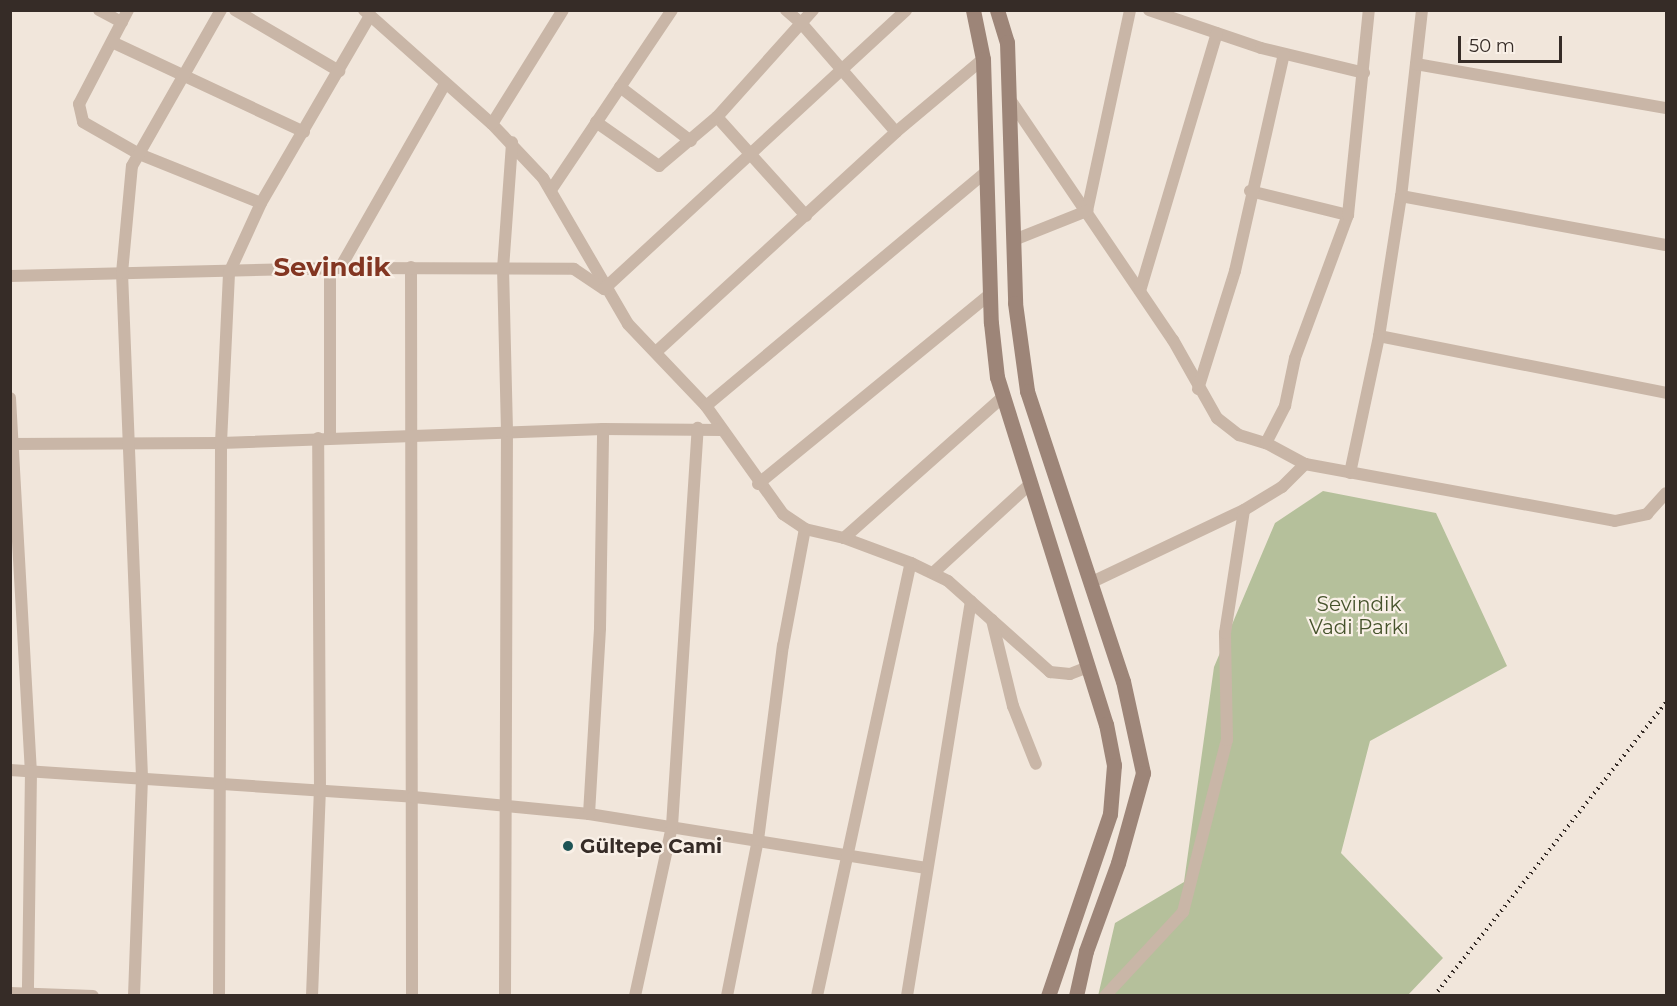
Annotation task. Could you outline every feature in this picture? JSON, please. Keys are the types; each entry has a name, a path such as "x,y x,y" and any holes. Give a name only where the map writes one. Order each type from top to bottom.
{"main road":[{"path":"973,10 983,59 991,293 997,377 1088,666 1114,765 1110,814 1048,996"},
{"path":"997,10 1007,42 1011,101 1015,303 1027,391 1123,681 1143,773 1118,863 1086,951 1076,996"}],"street":[{"path":"99,10 125,16 79,104 79,115 83,122 139,154 261,203"},
{"path":"134,996 142,777 131,445 122,273 132,166 221,10"},
{"path":"235,10 339,71"},
{"path":"492,124 563,10"},
{"path":"550,190 672,10"},
{"path":"786,10 802,24 896,132"},
{"path":"596,123 659,166 717,117 813,10"},
{"path":"604,289 750,151 906,10"},
{"path":"1087,211 1130,10"},
{"path":"1149,10 1284,54 1364,73"},
{"path":"1266,443 1285,406 1295,358 1348,215 1369,10"},
{"path":"1350,473 1379,336 1401,196 1422,10"},
{"path":"219,996 221,444 229,273 261,203 339,71 367,13 512,142 550,190 604,289 628,324 706,406 758,484 783,514 805,529 844,538 933,573 972,601 1050,672 1070,674 1088,666"},
{"path":"1140,291 1217,33"},
{"path":"111,42 304,132"},
{"path":"1198,389 1235,271 1251,190 1284,54"},
{"path":"656,352 896,132 983,59"},
{"path":"1416,64 1666,108"},
{"path":"312,996 320,791 324,438 335,268 445,84"},
{"path":"620,87 691,141"},
{"path":"1011,101 1173,340 1198,389 1217,418 1239,435 1266,443 1305,464 1615,521 1647,514 1666,494"},
{"path":"717,117 750,151 806,216"},
{"path":"505,996 507,431 502,270 512,142"},
{"path":"706,406 987,171"},
{"path":"1251,190 1348,215"},
{"path":"1401,196 1666,245"},
{"path":"1014,240 1087,211"},
{"path":"10,276 229,273 411,267 502,270 574,269 604,289"},
{"path":"411,267 412,996"},
{"path":"758,484 991,293"},
{"path":"1379,336 1666,393"},
{"path":"844,538 1003,397"},
{"path":"10,398 15,554 31,771 28,995"},
{"path":"12,444 221,444 507,431 698,428 722,430"},
{"path":"635,996 672,826 698,428"},
{"path":"589,814 600,628 603,429"},
{"path":"1090,583 1244,510 1282,487 1305,464"},
{"path":"933,573 1030,484"},
{"path":"1105,996 1183,912 1227,740 1225,633 1244,510"},
{"path":"727,996 758,840 783,646 805,529"},
{"path":"817,996 911,563"},
{"path":"907,996 925,868 972,601"},
{"path":"993,620 1013,706 1036,764"},
{"path":"10,770 142,777 220,785 413,797 589,814 925,868"},
{"path":"10,993 93,996"}],"green space":[{"name":"Sevindik Vadi Parkı","path":"1323,491 1436,513 1507,666 1370,741 1341,853 1443,958 1408,995 1098,996 1115,923 1184,882 1214,667 1275,523"}],"railway":[{"path":"1434,996 1666,702"}],"place":[{"name":"Gültepe Cami","path":"568,846"}],"district":[{"name":"Sevindik","path":"332,268"}]}
